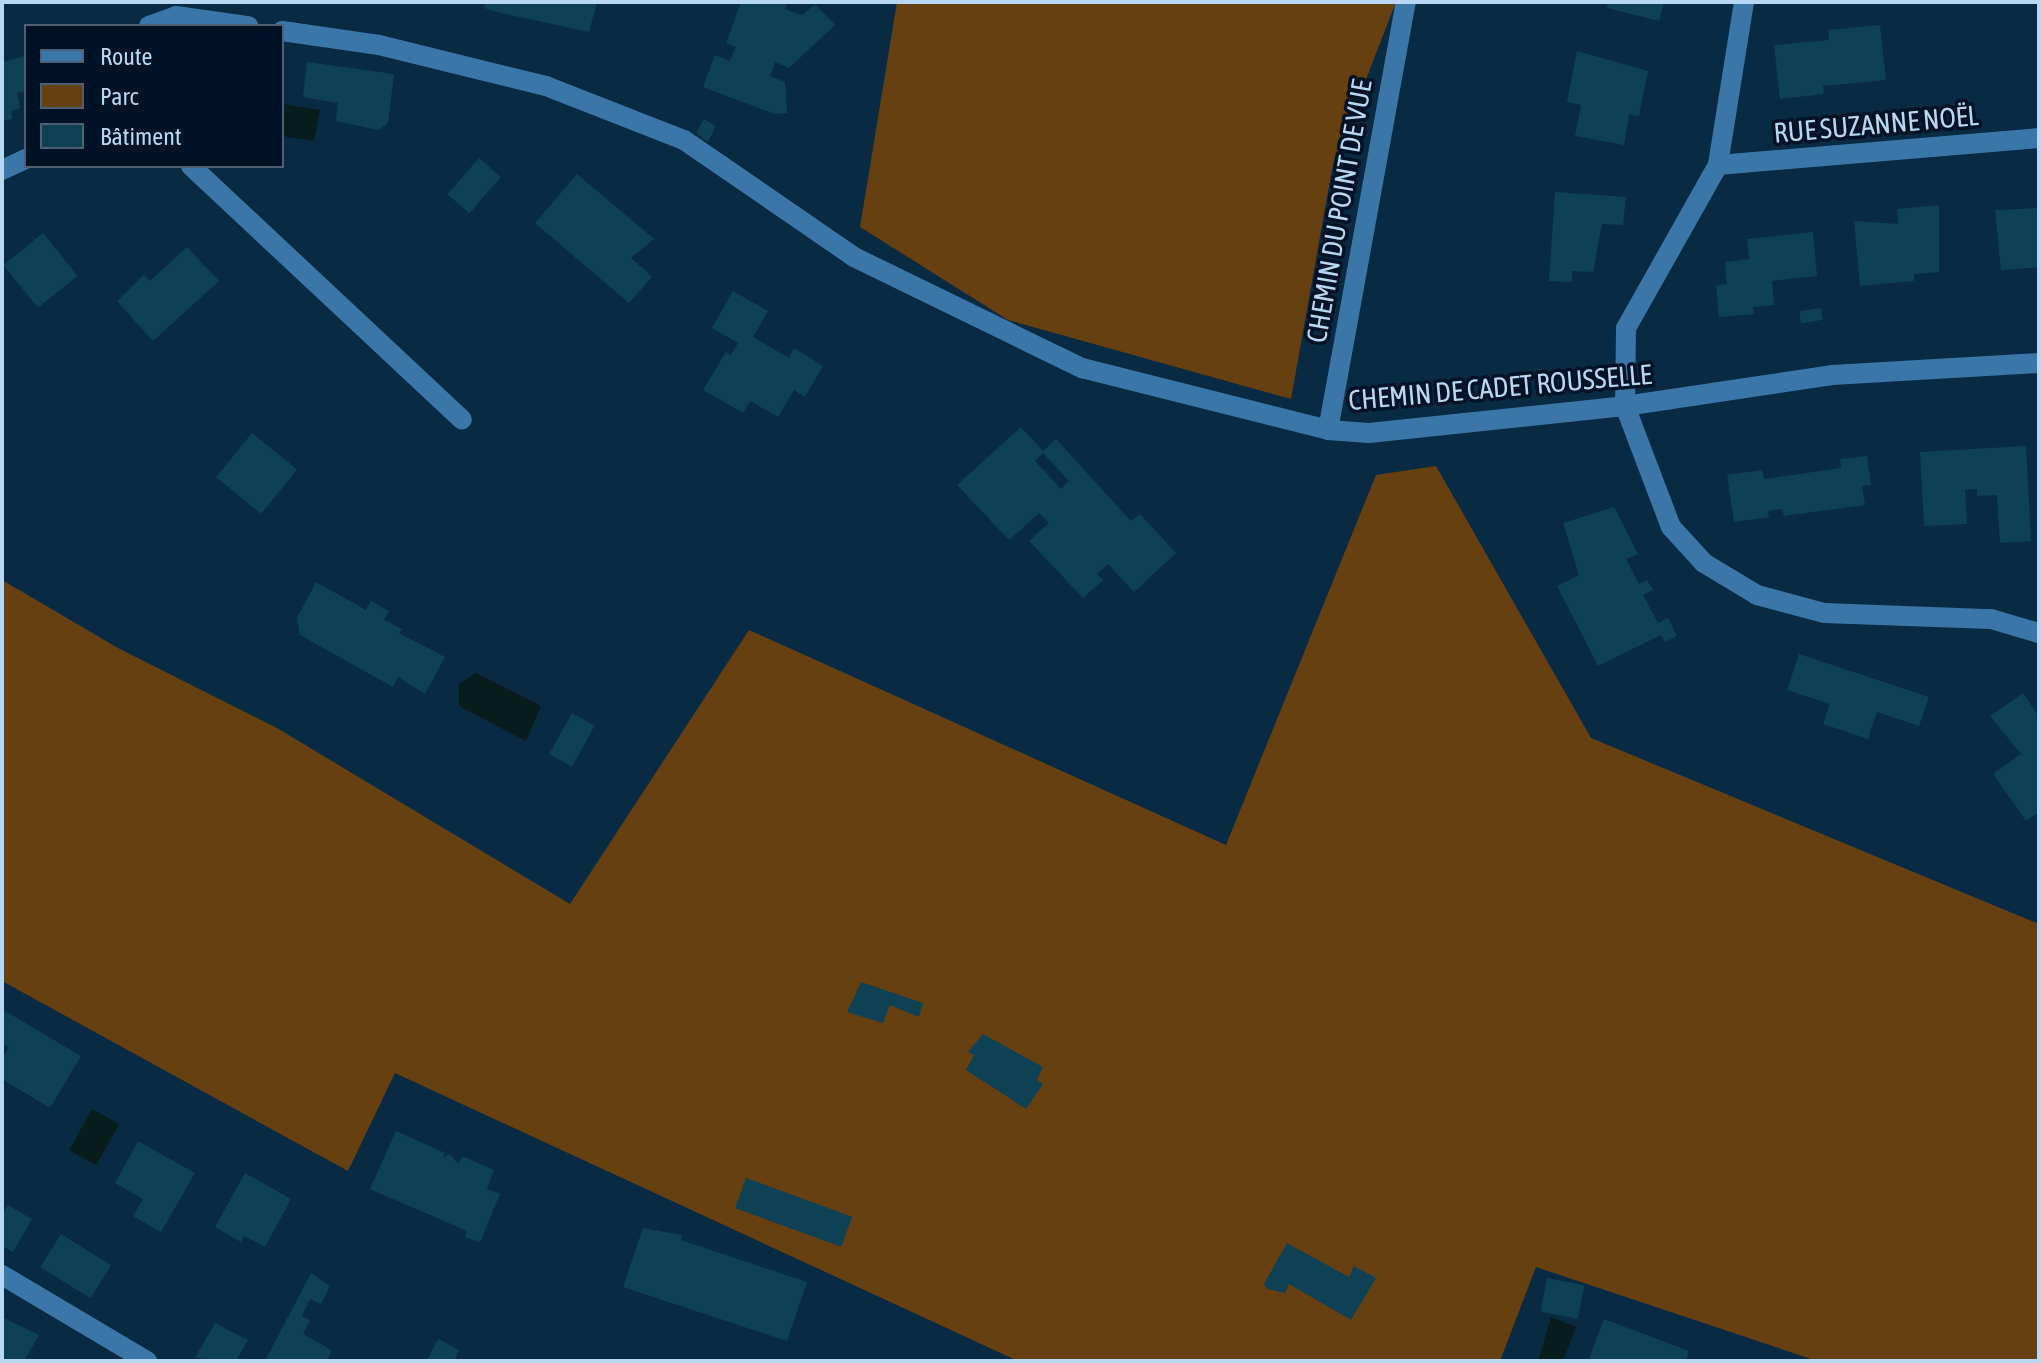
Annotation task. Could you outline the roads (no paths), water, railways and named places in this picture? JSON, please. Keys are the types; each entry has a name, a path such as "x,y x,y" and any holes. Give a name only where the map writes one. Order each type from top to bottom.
{"street":[{"name":"CHEMIN DU POINT DE VUE","path":"1328,430 1406,2"},
{"path":"1744,2 1718,165 1626,328 1625,406 1671,527 1704,563 1757,595 1824,613 1991,619 2039,633"},
{"path":"154,24 176,16 234,24"},
{"name":"CHEMIN DE CADET ROUSSELLE","path":"284,31 379,45 546,86 684,140 854,257 1082,368 1328,430 1369,433 1625,406 1832,375 2039,363"},
{"name":"RUE SUZANNE NOËL","path":"1718,165 2039,138"},
{"path":"2,170 24,160"},
{"path":"193,168 462,420"},
{"path":"2,1275 147,1361"}]}
